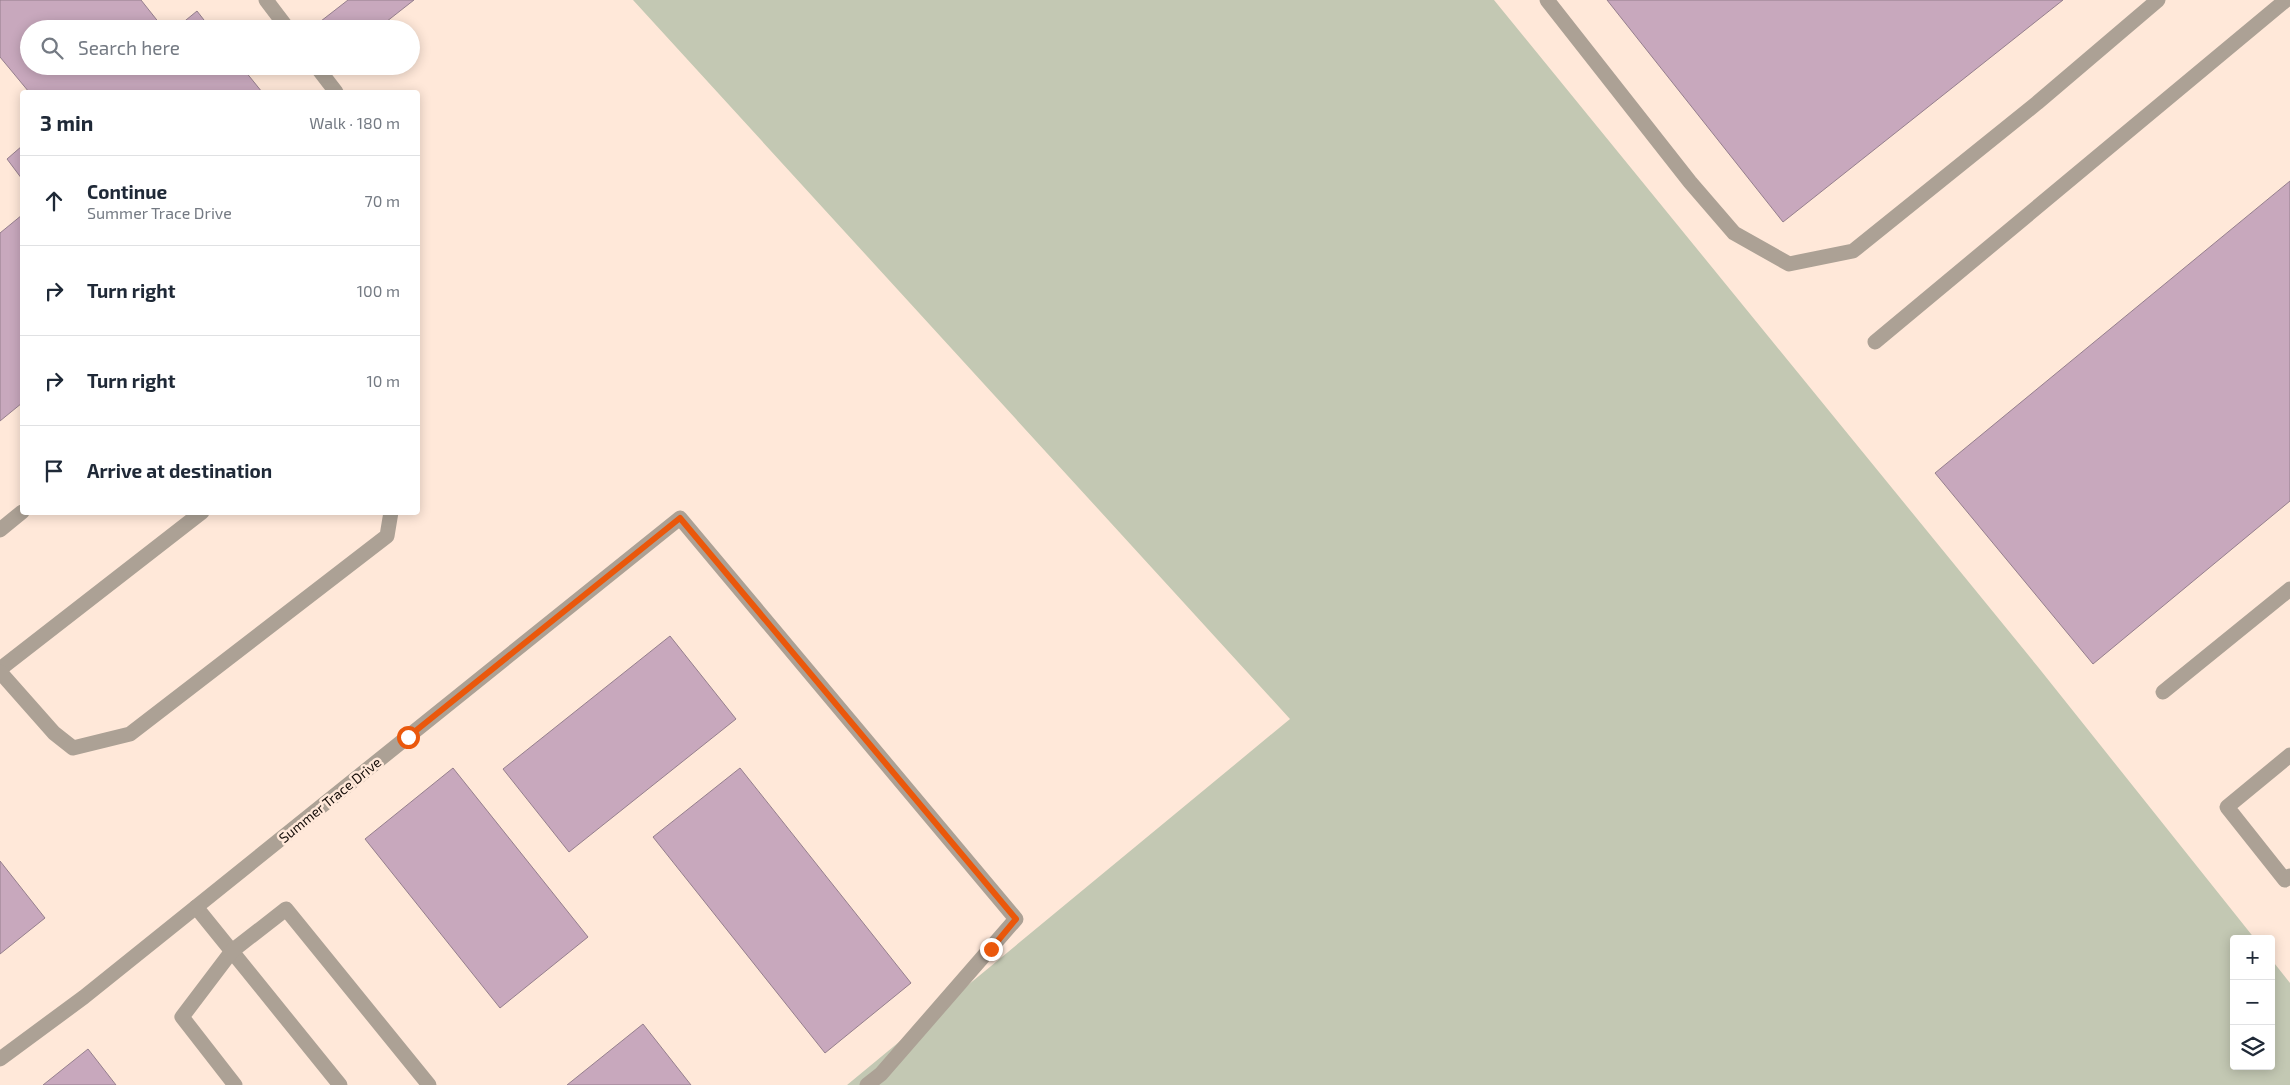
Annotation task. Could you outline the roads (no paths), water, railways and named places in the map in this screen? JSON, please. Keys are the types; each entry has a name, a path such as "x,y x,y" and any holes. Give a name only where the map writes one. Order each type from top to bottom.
{"street":[{"path":"266,0 281,20"},
{"path":"1547,0 1678,167 1734,233 1789,264 1853,251 2037,103 2158,0"},
{"path":"1876,342 2286,0"},
{"path":"323,75 334,90"},
{"path":"0,530 20,514"},
{"path":"198,515 0,671 54,733 73,748 130,734 387,536 391,515"},
{"name":"Summer Trace Drive","path":"0,1059 84,998 680,518 1016,919 888,1067 867,1085"},
{"path":"2163,692 2290,589"},
{"path":"2287,878 2227,807 2290,755"},
{"path":"196,907 340,1085"},
{"path":"235,1085 182,1017 232,951 286,909 429,1085"}]}
